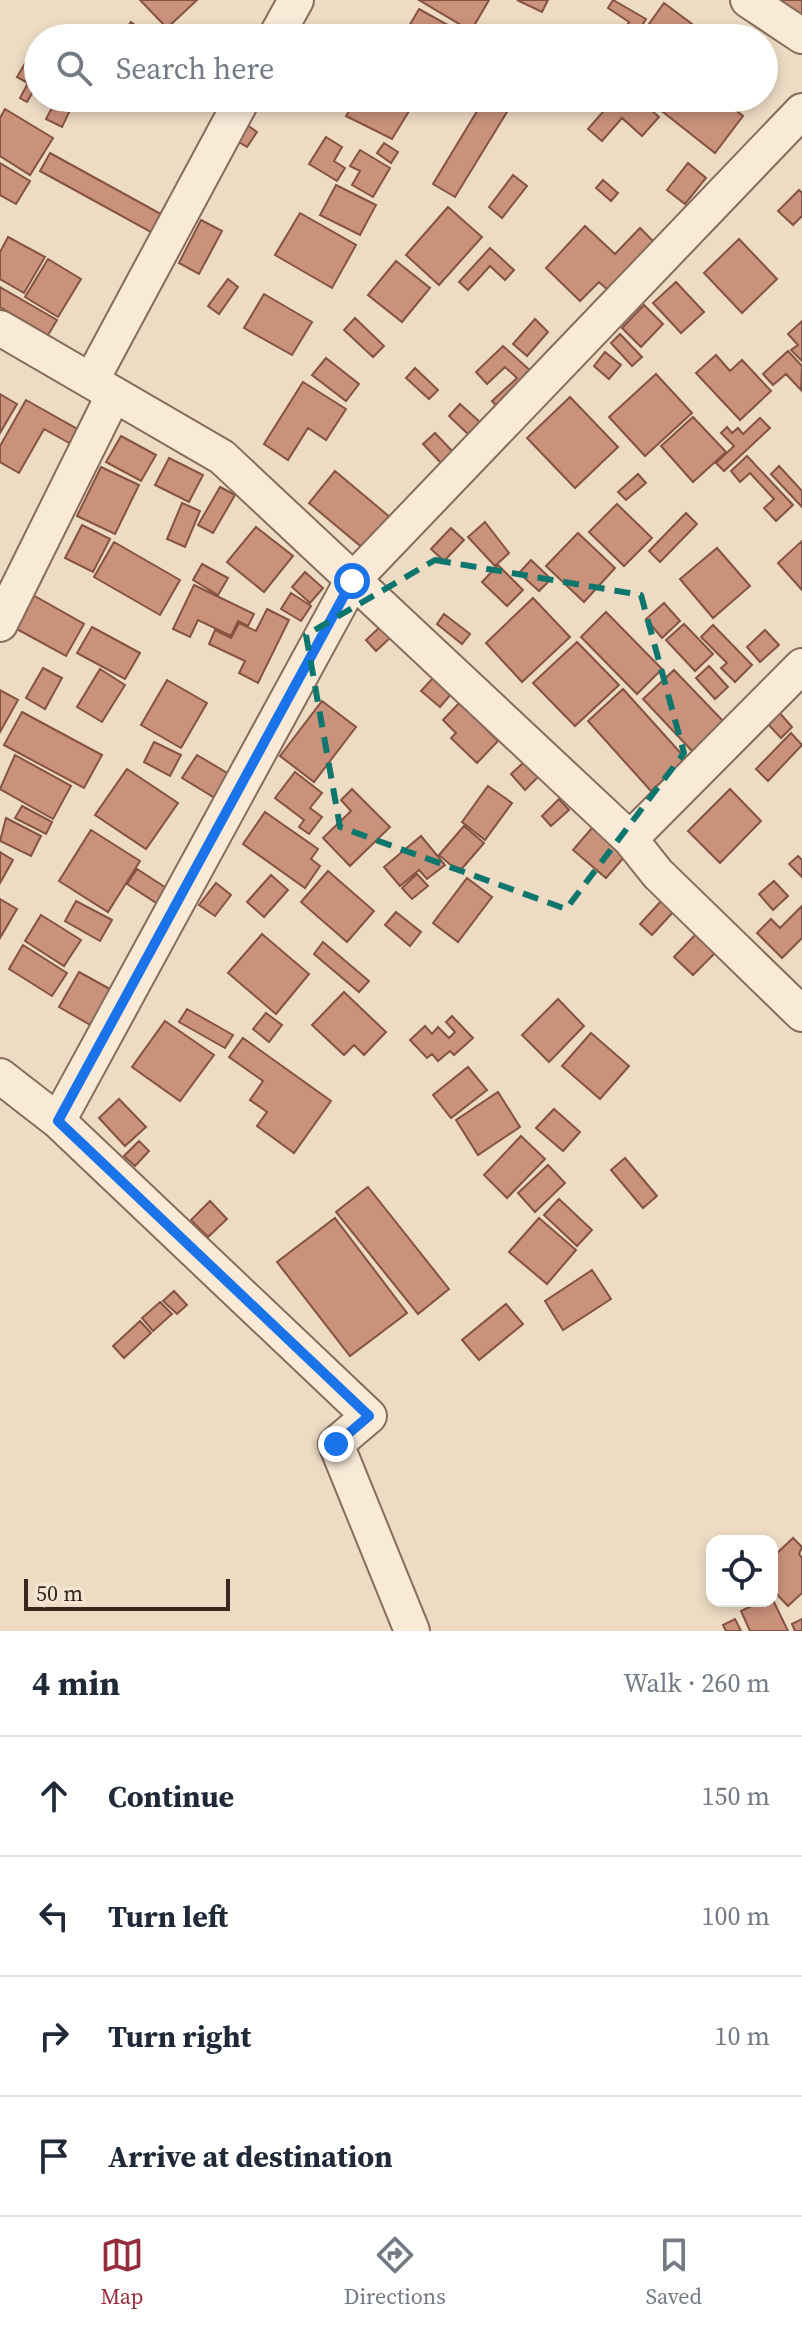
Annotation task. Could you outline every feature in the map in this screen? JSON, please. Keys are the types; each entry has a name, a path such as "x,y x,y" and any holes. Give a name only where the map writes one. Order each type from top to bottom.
{"street":[{"path":"283,24 296,0"},
{"path":"748,0 802,36"},
{"path":"58,1121 352,581 802,111"},
{"path":"0,624 103,388 236,112"},
{"path":"0,328 222,457 630,839 658,874 802,1014"},
{"path":"630,839 802,666"},
{"path":"0,1076 58,1121 369,1416 336,1444 412,1631"}],"highlighted area":[{"path":"435,560 641,595 684,753 566,909 340,827 306,635"}],"building":[{"path":"140,0 197,0 171,24 163,24"},
{"path":"419,0 489,0 475,24 459,24"},
{"path":"517,0 548,0 542,12"},
{"path":"613,0 646,19 643,24 628,24 608,8"},
{"path":"769,0 802,0 802,27"},
{"path":"664,3 692,24 649,24"},
{"path":"419,9 446,24 410,24"},
{"path":"24,65 24,81 17,77"},
{"path":"5,109 53,138 30,175 0,156 0,118"},
{"path":"50,112 69,112 62,127 46,119"},
{"path":"348,112 408,112 392,139 346,116"},
{"path":"477,112 507,112 455,197 433,184"},
{"path":"603,112 653,112 659,117 642,136 622,118 602,141 588,129"},
{"path":"663,112 738,112 743,116 715,153"},
{"path":"247,125 257,132 247,147 237,141"},
{"path":"326,137 342,147 334,161 345,168 337,181 309,164"},
{"path":"384,143 398,152 391,163 377,153"},
{"path":"360,150 390,168 373,197 352,185 360,171 350,166"},
{"path":"50,153 168,218 158,236 40,171"},
{"path":"0,163 30,181 16,204 0,195"},
{"path":"688,163 706,178 685,204 667,190"},
{"path":"513,175 527,186 502,218 489,207"},
{"path":"603,180 618,193 611,201 596,188"},
{"path":"336,185 376,205 360,235 320,215"},
{"path":"799,190 802,193 802,216 793,225 778,211"},
{"path":"448,207 482,237 439,285 406,255"},
{"path":"300,213 356,245 332,288 275,255"},
{"path":"201,220 222,231 199,274 179,263"},
{"path":"585,226 615,254 640,228 654,242 608,290 599,282 580,301 546,268"},
{"path":"8,237 45,257 24,293 0,279 0,252"},
{"path":"739,239 777,279 742,313 704,273"},
{"path":"490,248 514,270 505,280 490,266 468,290 459,282"},
{"path":"48,259 81,279 58,317 25,297"},
{"path":"396,261 430,288 402,322 368,295"},
{"path":"228,279 238,287 219,314 208,306"},
{"path":"676,282 704,312 681,333 653,303"},
{"path":"0,287 57,320 48,335 0,307"},
{"path":"264,294 312,322 292,355 244,328"},
{"path":"644,305 663,324 641,347 622,328"},
{"path":"355,318 384,346 373,357 344,330"},
{"path":"535,319 548,332 527,356 513,344"},
{"path":"802,321 802,361 791,350 798,345 788,334"},
{"path":"620,334 642,357 632,366 611,343"},
{"path":"503,346 534,374 498,408 492,401 517,378 505,367 487,384 476,372"},
{"path":"788,351 802,366 801,390 786,374 773,385 763,374"},
{"path":"605,352 621,365 609,379 594,366"},
{"path":"716,355 730,371 742,360 771,391 740,420 696,373"},
{"path":"326,358 359,384 346,401 312,375"},
{"path":"415,368 438,390 429,399 406,378"},
{"path":"656,374 692,413 645,456 609,417"},
{"path":"303,382 346,409 326,440 308,428 288,460 264,444"},
{"path":"0,394 17,404 0,433"},
{"path":"570,397 618,447 575,488 527,438"},
{"path":"26,400 79,430 71,444 44,429 19,473 0,462 0,446"},
{"path":"460,404 480,422 469,435 449,416"},
{"path":"693,417 726,452 693,482 661,446"},
{"path":"760,418 770,428 724,471 716,463 734,446 721,433 727,427 732,433 738,428 743,434"},
{"path":"435,433 454,453 442,464 423,444"},
{"path":"121,436 156,455 141,481 106,462"},
{"path":"747,456 793,505 776,521 764,508 774,499 750,473 740,482 731,471"},
{"path":"169,458 203,475 189,502 155,485"},
{"path":"779,466 802,491 802,507 771,474"},
{"path":"101,467 139,485 115,534 77,516"},
{"path":"335,471 391,518 364,549 309,503"},
{"path":"638,474 646,483 626,500 618,492"},
{"path":"220,487 235,495 213,533 198,525"},
{"path":"182,503 200,511 185,547 167,539"},
{"path":"617,504 652,538 624,566 589,532"},
{"path":"686,513 697,524 660,562 649,551"},
{"path":"485,522 509,553 495,566 468,537"},
{"path":"82,525 110,539 93,572 65,558"},
{"path":"256,527 293,556 264,592 227,562"},
{"path":"451,528 464,540 444,561 431,549"},
{"path":"578,533 615,568 584,602 546,566"},
{"path":"802,541 802,590 778,563"},
{"path":"114,542 180,580 160,615 94,577"},
{"path":"717,548 750,586 713,618 680,579"},
{"path":"531,560 551,579 539,591 519,573"},
{"path":"202,564 228,578 218,595 193,580"},
{"path":"498,565 523,590 507,606 482,582"},
{"path":"305,572 323,588 310,603 292,587"},
{"path":"194,585 254,614 248,626 238,621 231,636 198,620 190,637 173,629"},
{"path":"291,593 311,606 301,621 281,609"},
{"path":"33,595 84,624 66,656 15,628"},
{"path":"533,598 570,637 522,682 486,643"},
{"path":"664,603 680,621 662,638 646,619"},
{"path":"267,609 289,620 258,683 239,673 245,661 209,644 215,630 231,638 239,623 256,631"},
{"path":"606,612 662,669 637,694 581,637"},
{"path":"444,614 470,634 462,644 437,624"},
{"path":"684,624 713,654 695,671 666,640"},
{"path":"713,625 752,665 735,682 721,668 727,663 701,637"},
{"path":"92,627 140,653 125,679 77,653"},
{"path":"380,627 390,638 376,651 366,640"},
{"path":"765,630 779,645 760,662 747,647"},
{"path":"577,642 619,685 575,726 533,683"},
{"path":"709,666 728,687 715,699 696,678"},
{"path":"43,668 62,678 45,709 26,698"},
{"path":"100,669 125,685 102,722 77,707"},
{"path":"674,670 724,722 693,752 643,699"},
{"path":"433,678 451,694 440,707 421,691"},
{"path":"167,680 207,703 181,748 141,725"},
{"path":"623,689 686,759 651,791 588,721"},
{"path":"0,690 18,700 0,732"},
{"path":"462,700 473,711 471,714 498,741 477,763 451,738 456,733 443,720"},
{"path":"322,701 356,727 314,782 280,756"},
{"path":"778,711 792,727 781,738 766,722"},
{"path":"22,712 102,755 84,788 4,745"},
{"path":"791,733 802,745 768,781 756,769"},
{"path":"154,742 181,755 170,776 144,762"},
{"path":"15,755 71,786 53,819 0,789"},
{"path":"197,755 229,774 215,798 182,778"},
{"path":"524,762 538,777 525,790 511,774"},
{"path":"127,769 178,803 146,849 95,815"},
{"path":"295,772 322,793 310,808 322,817 309,834 299,827 304,820 275,798"},
{"path":"488,786 512,803 485,840 462,822"},
{"path":"352,789 390,827 350,866 323,838 351,811 341,800"},
{"path":"730,789 761,821 720,863 688,831"},
{"path":"559,799 569,810 551,826 542,816"},
{"path":"22,806 52,822 46,834 15,818"},
{"path":"265,812 318,849 311,859 320,866 305,888 243,844"},
{"path":"6,818 41,836 31,856 0,841"},
{"path":"464,826 484,843 459,872 439,855"},
{"path":"592,828 625,856 606,878 573,850"},
{"path":"91,830 140,861 108,912 59,881"},
{"path":"421,836 445,865 427,879 419,870 400,886 384,867"},
{"path":"0,852 13,860 0,883"},
{"path":"798,856 802,860 802,877 789,864"},
{"path":"137,869 171,891 161,906 127,884"},
{"path":"328,871 374,911 347,942 301,902"},
{"path":"417,874 428,886 412,899 402,888"},
{"path":"271,875 288,890 264,917 247,902"},
{"path":"467,878 492,897 458,942 433,923"},
{"path":"774,881 788,896 773,910 759,894"},
{"path":"216,883 231,895 215,916 199,905"},
{"path":"0,899 17,909 0,938"},
{"path":"663,899 675,910 652,935 640,924"},
{"path":"76,901 112,920 100,941 65,921"},
{"path":"802,906 802,938 782,958 757,933 771,919 780,928"},
{"path":"396,912 421,932 410,946 385,925"},
{"path":"41,915 81,940 64,966 25,941"},
{"path":"697,933 716,952 693,975 674,957"},
{"path":"262,934 309,974 276,1014 228,973"},
{"path":"323,942 369,981 359,992 314,954"},
{"path":"23,945 67,973 52,996 9,969"},
{"path":"79,972 119,994 99,1030 59,1007"},
{"path":"344,992 386,1032 364,1055 354,1045 344,1055 312,1025"},
{"path":"558,999 584,1026 549,1062 522,1035"},
{"path":"187,1009 233,1035 225,1048 179,1022"},
{"path":"266,1013 282,1025 269,1042 253,1029"},
{"path":"452,1016 473,1038 454,1055 450,1051 438,1061 432,1054 427,1058 410,1040 425,1026 432,1034 438,1027 449,1038 455,1032 446,1022"},
{"path":"165,1021 214,1055 180,1101 132,1067"},
{"path":"591,1033 629,1066 600,1099 562,1066"},
{"path":"243,1038 331,1101 294,1153 257,1126 267,1112 250,1100 263,1081 229,1057"},
{"path":"468,1067 487,1090 451,1118 433,1095"},
{"path":"498,1092 520,1127 478,1155 456,1120"},
{"path":"119,1099 146,1127 125,1146 99,1118"},
{"path":"554,1109 580,1132 563,1151 536,1128"},
{"path":"521,1136 545,1159 507,1198 484,1175"},
{"path":"139,1141 149,1151 135,1166 124,1156"},
{"path":"625,1158 657,1196 643,1208 611,1170"},
{"path":"548,1165 565,1183 535,1212 518,1193"},
{"path":"368,1187 449,1289 418,1314 336,1212"},
{"path":"559,1199 592,1230 577,1246 544,1215"},
{"path":"210,1201 227,1219 208,1237 191,1220"},
{"path":"335,1218 407,1313 350,1356 277,1262"},
{"path":"539,1218 576,1250 547,1284 509,1252"},
{"path":"592,1270 611,1299 563,1330 545,1301"},
{"path":"174,1291 187,1305 177,1314 163,1301"},
{"path":"160,1302 172,1314 153,1331 142,1318"},
{"path":"506,1304 523,1324 479,1360 462,1340"},
{"path":"140,1321 151,1333 124,1358 113,1346"},
{"path":"793,1538 802,1547 799,1554 802,1558 802,1593 788,1606 778,1595 778,1552"},
{"path":"749,1607 776,1607 788,1631 750,1631 741,1611"},
{"path":"735,1619 741,1631 726,1631 723,1625"},
{"path":"802,1619 802,1631 795,1631 792,1624"}],"route":[{"path":"336,1444 369,1416 58,1121 352,581"}]}
